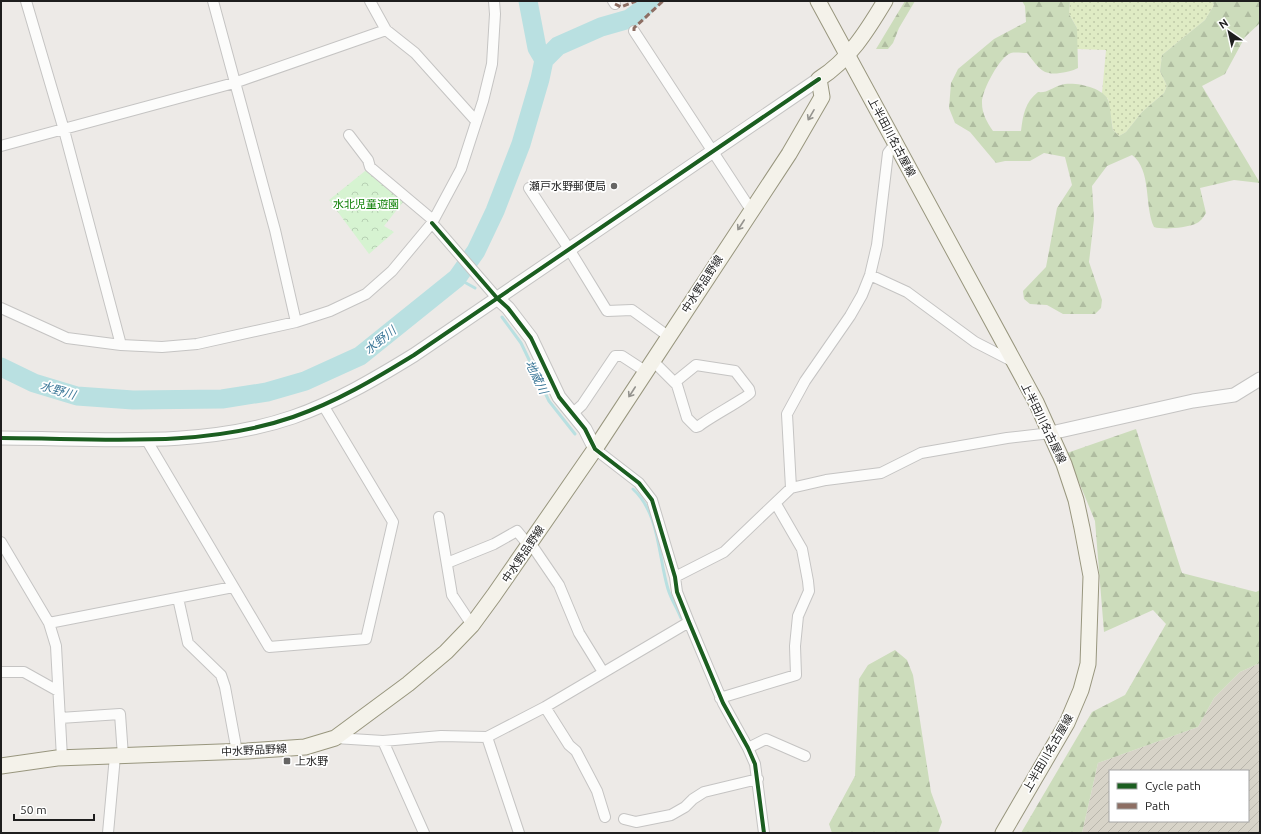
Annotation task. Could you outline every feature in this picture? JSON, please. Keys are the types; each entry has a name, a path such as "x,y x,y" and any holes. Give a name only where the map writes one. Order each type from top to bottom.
{"main road":[{"name":"上半田川名古屋線","path":"818,1 849,55 895,144 1051,433 1064,464 1076,500 1091,576 1088,664 1081,690 1067,723 1002,833"},
{"path":"820,79 833,70 849,55 885,1"},
{"name":"中水野品野線","path":"1,766 62,758 237,752 305,747 335,738 414,679 446,652 472,625 595,449 789,154 822,97 820,79"}],"street":[{"path":"26,1 64,130 121,344"},
{"path":"213,1 275,230 296,322"},
{"path":"370,1 386,30 415,53 476,121"},
{"path":"1,308 67,338 121,344 162,346 197,344 296,322 330,311 366,294 392,271 432,221 461,168 492,64 495,14 494,1"},
{"path":"1,146 234,83 386,30"},
{"path":"634,31 751,210"},
{"path":"1,438 146,439 198,436 249,429 291,417 323,405 368,383 414,355 820,79"},
{"path":"349,135 368,160 370,167 432,221 438,231 497,298 508,308 531,338 558,397 585,430 595,449 639,483 652,500 676,577 677,592 711,671 720,698 748,748 755,764 764,833"},
{"path":"791,488 787,414 805,381 850,316 862,295 870,275 877,245 888,153 895,144"},
{"path":"529,188 607,311 632,310 668,336"},
{"path":"870,275 907,292 975,342 1012,361"},
{"path":"572,414 582,405 615,356 622,356 649,365 675,382 687,418 696,427 720,411 745,398 750,393 749,389 736,371 699,365 692,367 675,382"},
{"path":"676,577 724,552 776,504 791,488 826,480 881,473 921,453 1007,438 1051,433 1193,401 1234,395 1260,378"},
{"path":"146,439 269,647 366,639 392,522 323,405"},
{"path":"720,698 796,674 795,646 798,616 809,591 808,581 802,549 776,504"},
{"path":"439,517 452,595 472,625"},
{"path":"447,563 494,544 517,531 526,542 530,544 559,585 579,634 603,672"},
{"path":"1,542 48,623 56,646 62,758"},
{"path":"48,623 233,587"},
{"path":"178,598 188,643 221,675 237,752"},
{"path":"335,738 383,742 442,736 487,737 545,707 689,622"},
{"path":"1,672 24,672 58,691"},
{"path":"545,707 569,745 576,751 597,791 605,817"},
{"path":"60,718 120,714 119,756 108,833"},
{"path":"487,737 519,833"},
{"path":"748,748 766,739 805,756"},
{"path":"383,742 424,833"},
{"path":"624,819 636,822 671,815 685,807 693,799 704,792 758,779"}],"shaded area":[{"path":"1260,663 1260,833 1082,833 1098,763 1198,727 1214,698 1240,672"}],"green space":[{"path":"905,1 915,1 899,28 893,43 888,49 876,49"},
{"path":"1022,1 1070,1 1069,14 1077,28 1078,68 1063,73 1048,73 1040,69 1027,53 1011,53 1002,61 992,75 983,98 982,107 984,114 993,131 1021,131 1025,109 1030,100 1038,92 1047,91 1061,85 1072,84 1094,88 1105,95 1109,104 1113,130 1119,136 1126,132 1142,112 1164,93 1167,86 1160,71 1162,55 1205,20 1214,5 1212,1 1260,1 1260,23 1245,37 1225,74 1202,86 1260,183 1234,180 1200,188 1206,213 1200,221 1186,227 1158,228 1154,227 1151,218 1145,179 1138,162 1132,155 1107,166 1092,186 1094,219 1089,262 1102,300 1101,308 1095,314 1063,314 1047,305 1030,304 1024,299 1023,291 1046,267 1057,208 1072,185 1065,157 1044,153 1030,161 1005,161 996,163 970,132 955,123 949,108 951,83 958,69 994,39 1026,22 1025,6"},
{"path":"1070,1 1212,1 1214,5 1205,20 1162,55 1160,71 1167,86 1164,93 1142,112 1126,132 1119,136 1113,130 1108,99 1102,93 1106,50 1077,49 1077,28 1069,14"},
{"name":"水北児童遊園","path":"370,167 407,197 384,226 394,232 369,254 329,200"},
{"path":"1136,429 1182,573 1256,592 1260,590 1260,663 1240,672 1214,698 1198,727 1098,763 1082,833 1021,833 1092,712 1125,695 1166,624 1153,610 1104,632 1095,521 1067,453"},
{"path":"895,650 907,660 913,675 931,792 942,822 938,833 832,833 829,824 855,776 859,679 868,665"}],"waterway":[{"name":"水野川","path":"1,367 34,383 77,396 133,400 222,399 267,392 305,381 360,356 457,278 476,251 495,211 521,144 544,60 537,48 528,1"},
{"path":"544,60 558,46 601,27 629,19 650,1"},
{"name":"地蔵川","path":"457,278 475,288"},
{"name":"地蔵川","path":"502,317 521,343 549,401 575,434"},
{"name":"地蔵川","path":"633,489 642,499 653,523 668,589 681,618"}],"marked path":[{"path":"615,4 621,7 636,1"},
{"path":"634,31 634,28 663,1"}],"cycle path":[{"path":"1,438 111,440 185,438 222,434 258,427 293,417 325,404 370,381 414,355 819,79"},
{"path":"432,223 497,298 508,308 531,338 559,397 585,429 595,449 639,483 652,500 675,577 677,592 723,703 748,748 755,764 764,833"}],"place":[{"name":"瀬戸水野郵便局","path":"614,186"},
{"name":"上水野","path":"287,761"}]}
